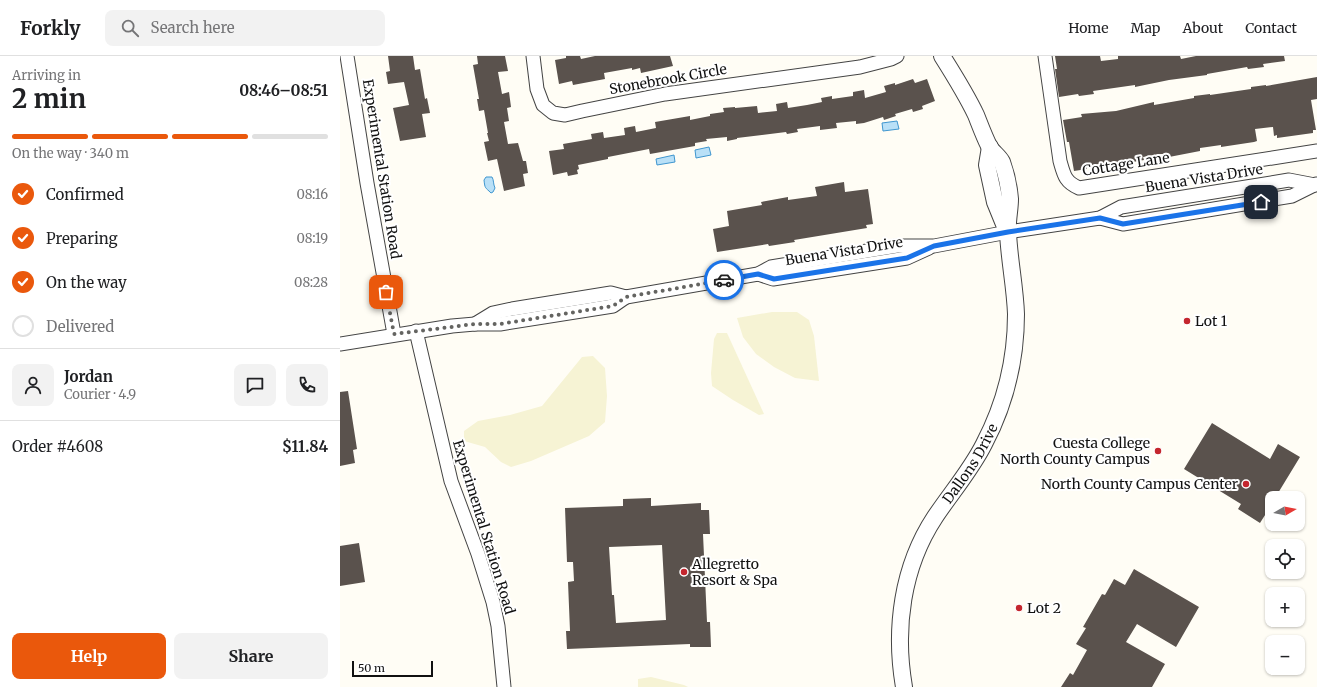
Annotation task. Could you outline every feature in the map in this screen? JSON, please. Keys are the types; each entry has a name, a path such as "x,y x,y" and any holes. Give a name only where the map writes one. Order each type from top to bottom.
{"street":[{"name":"Experimental Station Road","path":"347,56 368,191 394,334"},
{"name":"Stonebrook Circle","path":"533,56 537,89 544,105 553,113 565,115 582,110 665,94 860,67 897,56"},
{"name":"Dallons Drive","path":"904,687 901,665 900,623 910,568 934,518 984,445 998,412 1010,373 1015,342 1016,312 1008,232 1010,199 1001,161 990,148 976,114 962,87 942,56"},
{"name":"Cottage Lane","path":"1045,56 1060,161 1065,177 1071,184 1079,188 1317,150"},
{"name":"Buena Vista Drive","path":"340,344 394,334 475,324 500,324 613,306 626,297 758,274 771,267 897,246 934,246 1008,232 1100,218 1121,207 1136,204 1289,180 1316,184"},
{"name":"Buena Vista Drive","path":"1100,218 1123,224 1292,196 1316,184"},
{"name":"Experimental Station Road","path":"416,331 450,481 478,554 493,602 498,626 504,687"}],"shaded area":[{"path":"772,312 797,312 809,320 814,336 819,381 795,378 774,367 756,354 743,337 737,318"},
{"path":"717,333 727,333 764,414 759,415 712,386 711,373 714,339"},
{"path":"593,356 605,368 607,396 605,422 589,436 531,461 511,467 501,462 485,447 464,441 464,431 478,421 510,415 542,406 582,357"},
{"path":"651,677 688,687 638,687 638,679"}],"water":[{"path":"897,121 899,129 883,131 882,123"},
{"path":"709,147 711,155 696,158 695,150"},
{"path":"674,155 675,162 657,165 656,159"},
{"path":"486,177 492,177 493,179 495,188 491,193 485,186 484,180"}],"building":[{"path":"388,56 413,56 415,70 420,69 425,99 427,98 430,113 422,114 426,137 400,141 393,108 409,105 404,82 388,84 386,72 390,71"},
{"path":"477,56 505,56 508,71 498,72 502,94 509,92 511,107 507,108 509,121 504,122 508,144 518,143 523,161 526,161 528,173 523,174 525,186 504,191 497,159 488,161 484,142 489,141 488,133 484,110 479,111 477,99 479,99 473,65 478,64"},
{"path":"566,56 580,56 581,59 595,56 670,56 673,66 641,73 640,68 632,70 632,68 604,73 605,79 573,85 572,81 559,84 555,60 566,58"},
{"path":"1055,56 1100,56 1101,61 1118,59 1118,56 1180,56 1181,59 1196,56 1284,56 1285,61 1263,64 1264,67 1248,69 1247,67 1135,87 1135,85 1093,91 1094,94 1079,96 1078,94 1059,97 1055,69 1057,69"},
{"path":"1317,77 1317,99 1311,100 1316,130 1313,130 1313,133 1277,138 1277,135 1274,136 1273,127 1255,129 1257,141 1254,142 1221,147 1221,145 1200,148 1200,151 1169,157 1161,154 1143,157 1144,160 1111,166 1111,164 1108,165 1107,163 1087,166 1087,169 1074,171 1069,142 1067,142 1063,120 1082,117 1081,114 1116,111 1154,102 1154,105 1194,98 1194,96 1251,89 1251,87 1266,86"},
{"path":"913,79 915,83 927,79 935,101 922,106 923,109 913,112 912,109 895,114 896,116 884,120 883,117 864,123 856,124 856,121 836,123 837,128 820,130 820,126 797,129 798,132 787,134 786,132 737,138 727,141 727,137 706,139 707,141 695,143 695,146 650,154 649,149 608,157 608,159 578,165 578,174 568,176 567,172 553,175 549,151 564,149 563,144 592,139 591,134 603,132 604,138 625,135 624,128 635,126 636,132 656,128 655,122 690,116 690,120 710,116 710,114 724,112 723,108 757,106 758,113 777,111 776,104 787,102 788,108 807,105 822,102 821,98 832,96 832,99 853,96 853,92 864,90 865,98 886,92 884,86 895,83 895,85"},
{"path":"844,182 845,192 868,189 873,224 866,225 867,228 794,240 795,242 769,246 768,244 717,252 713,229 729,226 727,211 762,205 761,202 788,197 788,200 817,196 815,187"},
{"path":"348,391 357,449 353,450 355,463 340,466 340,392"},
{"name":"North County Campus Center","path":"1212,423 1270,459 1278,444 1300,457 1279,491 1265,491 1265,515 1260,523 1238,509 1241,504 1184,469"},
{"name":"Allegretto Resort & Spa","path":"651,498 651,506 701,503 701,510 709,510 710,534 703,534 707,622 710,622 711,647 690,647 690,644 567,649 566,631 570,631 568,582 574,581 573,562 567,562 565,508 623,506 623,499","holes":["662,545 666,620 616,623 614,595 612,595 609,547"]},
{"path":"359,543 365,582 340,586 340,546"},
{"path":"1134,569 1199,607 1176,647 1137,624 1126,642 1165,664 1152,687 1061,687 1070,673 1073,675 1087,650 1076,644 1086,628 1083,627 1102,594 1105,595 1114,579 1125,585"}],"way so far":[{"path":"386,292 394,334 452,326 500,324 613,306 626,297 724,280"}],"place":[{"name":"Lot 1","path":"1187,321"},
{"name":"Cuesta College North County Campus","path":"1158,451"},
{"name":"North County Campus Center","path":"1246,484"},
{"name":"Allegretto Resort & Spa","path":"684,572"},
{"name":"Lot 2","path":"1019,608"}],"route":[{"path":"724,280 758,274 774,279 907,258 934,246 1008,232 1100,218 1123,224 1261,202"}]}
